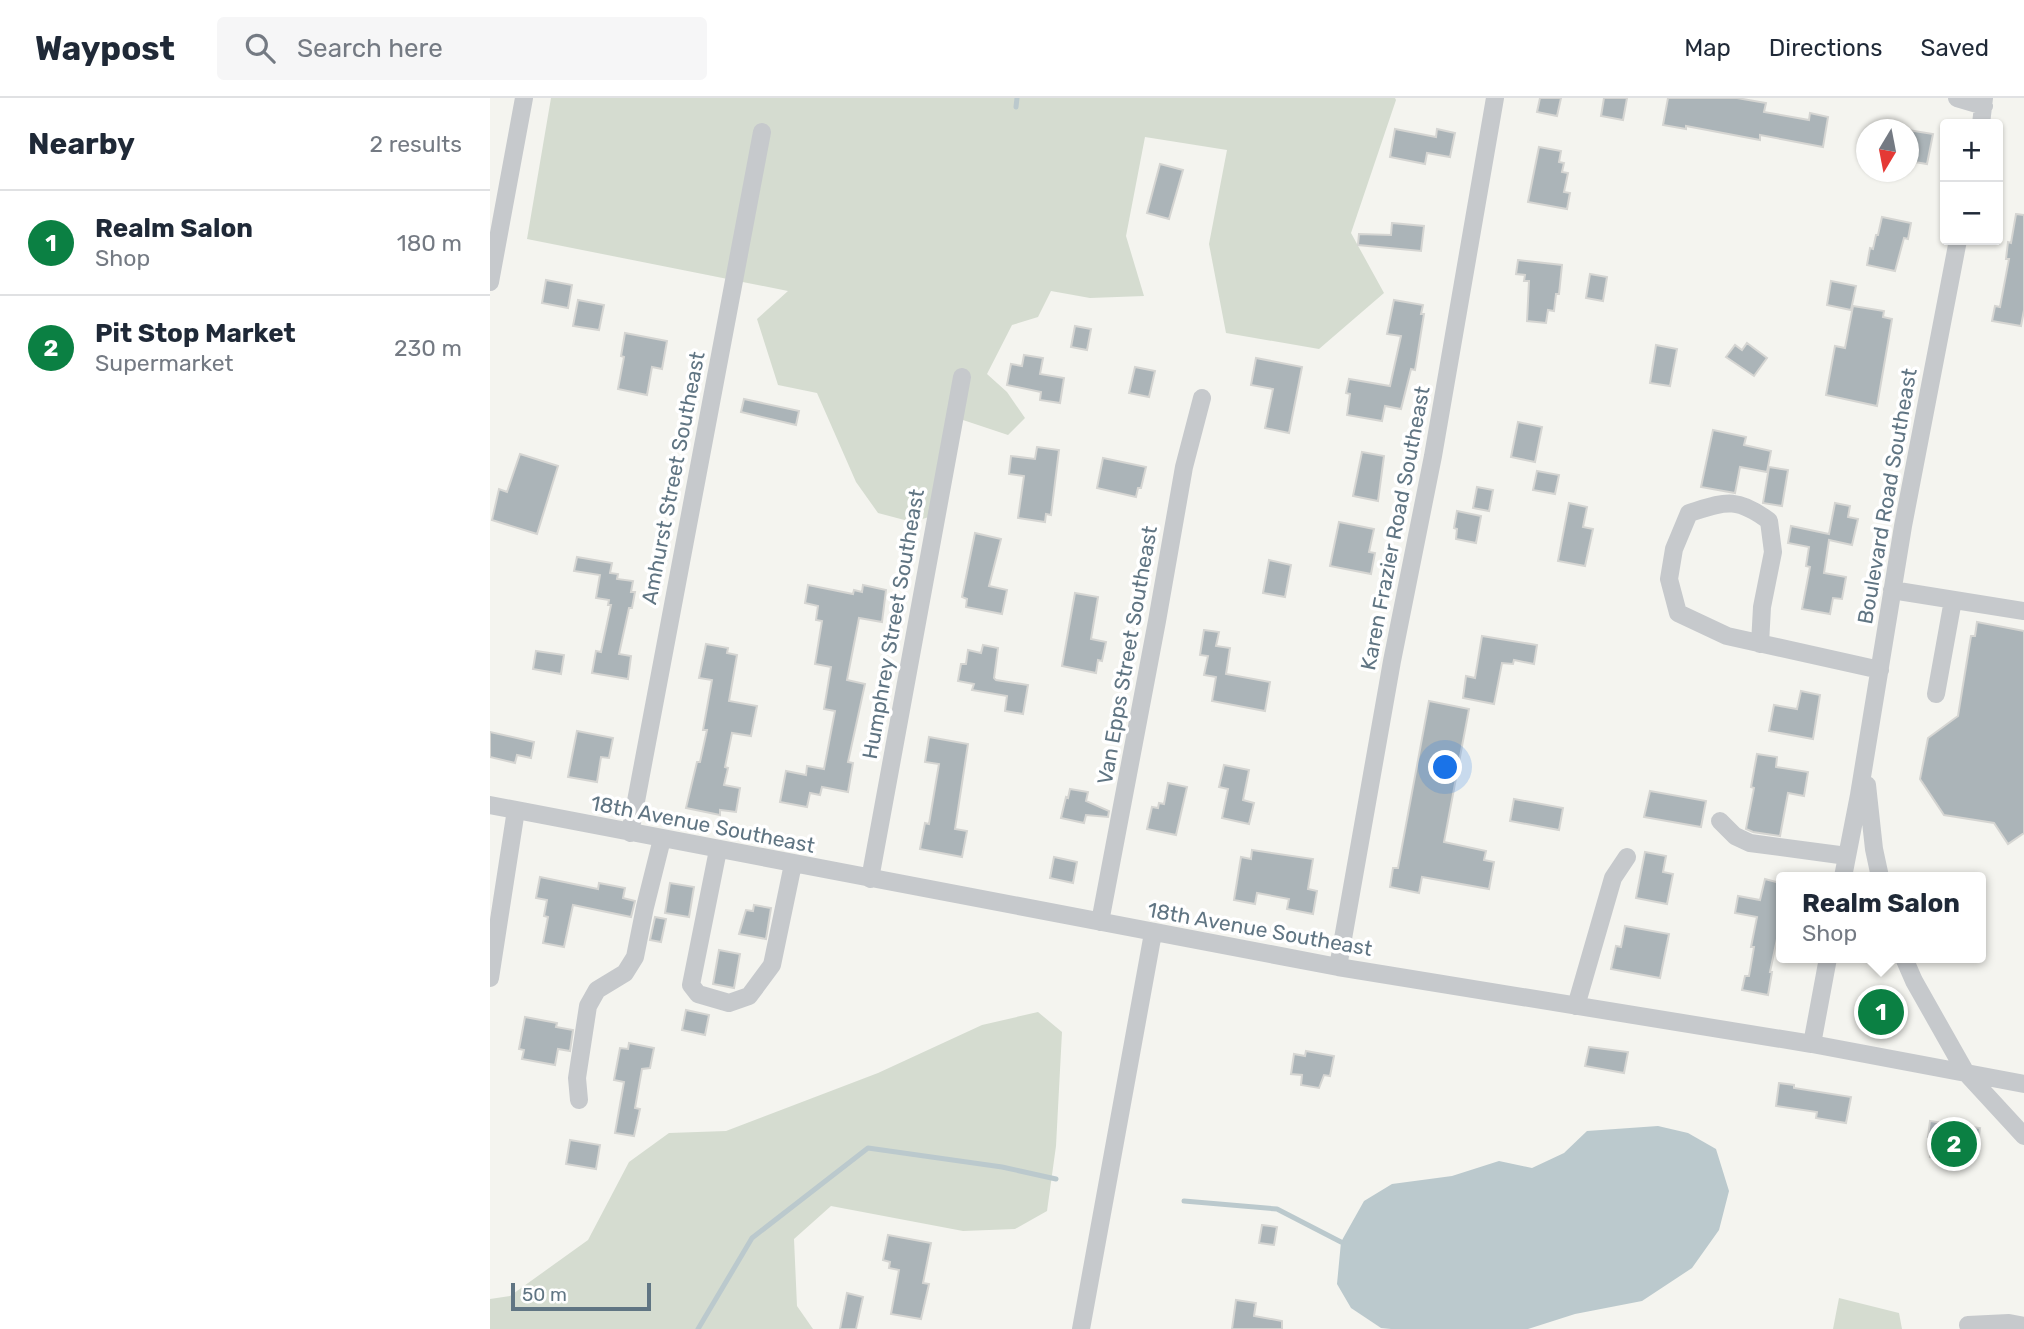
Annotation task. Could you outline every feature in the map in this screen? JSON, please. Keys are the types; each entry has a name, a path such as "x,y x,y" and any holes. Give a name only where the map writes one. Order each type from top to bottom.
{"street":[{"path":"490,282 524,98"},
{"name":"Karen Frazier Road Southeast","path":"1338,967 1392,661 1436,442 1495,98"},
{"path":"1957,98 1986,101 1982,119"},
{"name":"Amhurst Street Southeast","path":"630,833 762,132"},
{"name":"Boulevard Road Southeast","path":"1844,872 1865,761 1892,590 1957,245"},
{"name":"Humphrey Street Southeast","path":"870,879 962,377"},
{"name":"Van Epps Street Southeast","path":"1100,922 1184,467 1202,398"},
{"path":"1760,643 1762,607 1773,552 1769,521 1751,507 1725,502 1689,513 1674,549 1669,579 1678,613 1727,636 1880,670"},
{"path":"1892,590 2024,611"},
{"path":"1936,694 1953,600"},
{"name":"Boulevard Road Southeast","path":"1865,761 1879,872"},
{"name":"18th Avenue Southeast","path":"490,805 1338,967 1812,1044 2024,1084"},
{"path":"490,978 516,810"},
{"path":"1720,821 1735,836 1750,843 1847,856"},
{"path":"579,1100 576,1078 588,1006 597,990 625,973 635,957 662,839"},
{"path":"718,850 691,985 698,994 729,1003 749,996 772,965 793,864"},
{"path":"1576,1006 1613,878 1627,858"},
{"path":"1082,1329 1153,933"},
{"path":"1812,1044 1827,963"},
{"path":"1906,963 1966,1073 2024,1136"},
{"path":"1968,1325 2008,1323 2024,1326"}],"shaded area":[{"path":"551,98 1395,98 1351,233 1384,293 1319,349 1226,333 1209,244 1227,150 1145,137 1126,236 1144,296 1090,298 1051,291 1038,317 1012,325 987,374 1007,392 1025,418 1008,435 954,417 936,515 912,522 878,513 856,482 817,393 778,385 757,319 788,291 527,239"},
{"path":"1038,1012 1062,1032 1056,1146 1047,1211 1015,1229 963,1231 831,1206 794,1239 797,1306 813,1329 490,1329 490,1299 510,1296 588,1240 629,1162 669,1133 726,1131 878,1073 982,1025"},
{"path":"1658,1126 1688,1133 1716,1149 1729,1191 1719,1230 1692,1268 1642,1301 1575,1314 1528,1329 1391,1329 1381,1328 1351,1308 1337,1284 1341,1242 1364,1201 1392,1184 1452,1176 1499,1161 1532,1168 1564,1153 1587,1131"},
{"path":"1839,1298 1899,1313 1902,1329 1833,1329"}],"building":[{"path":"1540,98 1561,98 1557,116 1537,112"},
{"path":"1604,98 1627,98 1623,120 1601,116"},
{"path":"1668,98 1737,98 1766,103 1764,112 1809,120 1810,113 1828,117 1823,147 1760,135 1760,140 1686,126 1686,129 1663,125"},
{"path":"1395,129 1436,137 1437,129 1455,133 1450,157 1427,153 1425,164 1390,157"},
{"path":"1919,132 1933,134 1927,164 1919,163"},
{"path":"1539,147 1561,151 1559,162 1564,163 1562,172 1568,173 1564,192 1570,193 1567,209 1528,202"},
{"path":"1160,164 1183,170 1169,219 1147,213"},
{"path":"2016,214 2024,215 2024,310 2021,326 1992,321 1995,306 2000,307 2009,259 2006,259 2008,242 2011,243"},
{"path":"1882,217 1911,223 1908,239 1904,238 1895,271 1867,265 1870,248 1873,249"},
{"path":"1392,223 1424,226 1421,251 1358,245 1359,234 1391,235"},
{"path":"1518,260 1562,265 1559,294 1556,294 1554,311 1548,310 1546,323 1527,321 1529,281 1524,281 1525,275 1516,274"},
{"path":"1590,274 1607,277 1603,301 1586,298"},
{"path":"546,280 572,285 568,308 542,303"},
{"path":"1831,281 1856,286 1851,310 1827,305"},
{"path":"578,300 604,305 599,330 573,326"},
{"path":"1394,300 1423,305 1421,314 1424,314 1415,370 1411,369 1401,409 1385,406 1382,421 1347,415 1350,394 1346,393 1349,379 1390,386 1401,336 1387,334"},
{"path":"1853,306 1884,311 1883,317 1892,319 1877,406 1826,395 1835,346 1845,348"},
{"path":"1075,326 1091,329 1087,350 1071,347"},
{"path":"625,333 667,341 662,369 652,367 647,395 618,389"},
{"path":"1747,343 1767,358 1754,376 1726,357 1735,345 1742,350"},
{"path":"1656,345 1677,349 1670,386 1650,383"},
{"path":"1024,355 1043,358 1040,374 1064,378 1060,403 1040,400 1041,392 1007,385 1011,364 1022,366"},
{"path":"1256,358 1302,367 1289,433 1265,428 1273,389 1251,385"},
{"path":"1135,367 1155,371 1149,397 1129,393"},
{"path":"744,399 799,411 796,425 741,412"},
{"path":"1518,422 1542,427 1535,462 1511,457"},
{"path":"1713,430 1746,437 1744,445 1771,451 1767,472 1740,467 1735,493 1701,487"},
{"path":"1037,447 1059,450 1051,515 1046,514 1045,522 1018,518 1024,476 1009,474 1011,456 1035,459"},
{"path":"1362,452 1384,456 1378,501 1353,496"},
{"path":"520,454 558,466 537,534 492,520 499,489 507,492"},
{"path":"1103,458 1146,467 1136,497 1097,488"},
{"path":"1769,467 1788,470 1782,506 1763,503"},
{"path":"1537,471 1559,475 1555,494 1533,490"},
{"path":"1477,487 1493,490 1489,511 1473,508"},
{"path":"1569,503 1587,507 1583,527 1593,529 1585,566 1558,561"},
{"path":"1835,503 1850,506 1848,517 1858,519 1852,545 1829,540 1824,573 1846,577 1842,599 1833,598 1830,614 1802,609 1810,567 1806,566 1809,547 1788,543 1791,526 1829,534"},
{"path":"1457,511 1481,516 1476,543 1456,539 1457,529 1454,528"},
{"path":"1339,522 1374,529 1369,552 1375,553 1371,574 1330,566"},
{"path":"975,533 1001,539 989,586 1007,590 1002,614 966,607 967,599 962,597"},
{"path":"577,557 612,563 610,573 618,574 617,579 633,581 631,592 635,592 632,608 629,608 619,654 631,656 628,679 592,673 596,651 601,652 611,605 608,605 609,600 596,598 600,575 574,571"},
{"path":"1269,560 1291,565 1285,597 1263,593"},
{"path":"808,585 853,594 854,590 862,592 863,585 886,590 882,622 859,618 847,680 865,684 848,762 853,763 848,792 822,787 820,795 810,793 807,807 780,802 786,771 806,775 807,766 824,769 835,711 824,709 831,667 815,664 822,621 816,620 818,606 805,603"},
{"path":"1075,593 1098,597 1091,639 1106,642 1096,673 1062,666"},
{"path":"1977,622 2024,631 2024,833 2008,844 1994,823 1944,815 1920,779 1928,738 1958,716 1971,636 1975,636"},
{"path":"1204,630 1219,632 1216,646 1230,648 1226,674 1270,682 1265,711 1212,701 1216,677 1204,675 1208,656 1200,655"},
{"path":"1482,636 1537,645 1534,664 1514,660 1513,664 1502,663 1494,704 1463,698 1466,676 1475,678"},
{"path":"706,644 728,648 727,653 737,655 729,701 757,706 751,736 732,733 724,785 740,788 736,812 720,810 720,815 686,808 707,730 703,730 712,680 699,678"},
{"path":"983,645 998,648 994,678 996,680 1028,685 1023,714 1005,711 1007,696 972,690 974,684 958,681 961,664 966,664 968,650 981,653"},
{"path":"536,651 564,655 561,674 533,669"},
{"path":"1801,691 1820,695 1813,739 1769,731 1774,705 1797,709"},
{"path":"1429,701 1469,709 1444,842 1486,851 1484,860 1494,862 1489,889 1422,877 1419,893 1390,887 1393,868 1398,868"},
{"path":"577,731 613,738 609,758 601,757 597,782 568,777"},
{"path":"490,732 534,742 531,758 517,755 515,763 490,757"},
{"path":"929,737 968,744 955,829 967,831 962,857 920,849 925,823 929,824 939,764 925,762"},
{"path":"1757,754 1777,757 1776,767 1808,772 1804,796 1788,793 1780,836 1746,829"},
{"path":"1224,765 1249,770 1243,800 1254,803 1249,824 1222,818 1228,789 1219,787"},
{"path":"1168,783 1187,787 1176,835 1147,829 1152,807 1158,808 1159,803 1164,804"},
{"path":"1070,789 1088,792 1086,801 1109,811 1108,817 1086,815 1084,823 1061,818"},
{"path":"1650,791 1706,801 1701,827 1644,817"},
{"path":"1514,799 1563,808 1559,830 1510,821"},
{"path":"1252,850 1313,859 1308,889 1317,891 1313,914 1287,909 1289,899 1257,893 1255,904 1234,900 1241,857 1251,859"},
{"path":"1645,852 1666,856 1663,872 1673,874 1667,904 1636,898"},
{"path":"1054,857 1077,862 1073,883 1050,878"},
{"path":"540,877 598,889 599,883 625,888 623,898 635,901 631,917 573,905 564,947 543,943 548,917 544,916 547,900 536,898"},
{"path":"1765,879 1776,882 1776,944 1768,995 1742,990 1745,976 1749,976 1757,917 1735,913 1738,896 1760,900"},
{"path":"670,883 694,887 689,917 665,913"},
{"path":"754,905 771,908 766,939 739,934 746,910 753,911"},
{"path":"655,917 666,919 661,942 650,940"},
{"path":"1625,926 1669,934 1660,978 1611,969 1616,946 1621,947"},
{"path":"719,950 740,954 734,988 713,984"},
{"path":"1888,1005 1891,1022 1871,1027 1867,1010"},
{"path":"686,1010 709,1015 705,1035 682,1030"},
{"path":"525,1017 557,1023 556,1027 573,1030 570,1051 558,1049 555,1065 522,1059 524,1050 519,1049"},
{"path":"629,1043 654,1048 650,1068 642,1069 635,1108 640,1109 634,1136 615,1133 624,1082 614,1080 620,1048 628,1049"},
{"path":"1589,1047 1628,1052 1624,1073 1585,1066"},
{"path":"1306,1051 1334,1056 1330,1076 1324,1075 1319,1088 1301,1085 1302,1075 1291,1074 1294,1054 1305,1056"},
{"path":"1779,1083 1851,1097 1846,1123 1816,1118 1817,1112 1776,1106"},
{"path":"1930,1121 1980,1128 1977,1152 1972,1151 1971,1160 1930,1157"},
{"path":"570,1140 600,1145 596,1169 566,1164"},
{"path":"1262,1225 1277,1227 1274,1245 1259,1243"},
{"path":"888,1235 931,1243 923,1283 929,1284 921,1319 891,1314 899,1270 889,1268 890,1262 883,1260"},
{"path":"847,1293 863,1297 856,1329 840,1329"},
{"path":"1236,1300 1256,1303 1254,1316 1282,1321 1282,1329 1232,1329"}],"waterway":[{"path":"1016,107 1017,98"},
{"path":"698,1329 752,1238 868,1148 1002,1167 1056,1179"},
{"path":"1184,1201 1277,1209 1341,1242"}],"place":[{"name":"Realm Salon","path":"1881,1012"},
{"name":"Pit Stop Market","path":"1954,1144"}]}
